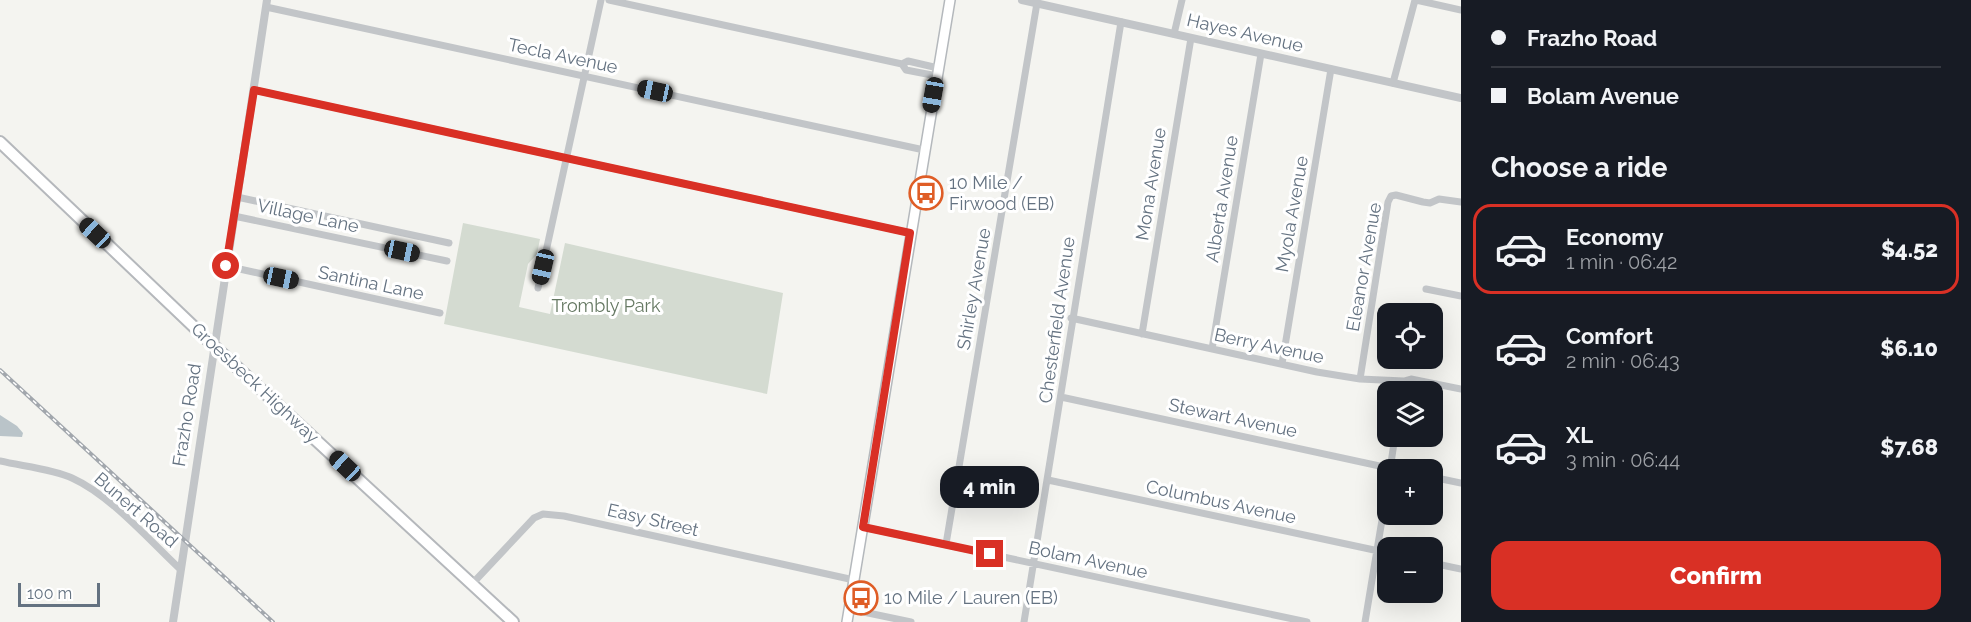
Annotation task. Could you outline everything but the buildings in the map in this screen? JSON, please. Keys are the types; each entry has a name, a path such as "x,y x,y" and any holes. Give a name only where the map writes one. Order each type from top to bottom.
{"main road":[{"path":"847,622 950,0"},
{"name":"Groesbeck Highway","path":"0,142 214,346 513,622"}],"street":[{"path":"538,288 601,0"},
{"path":"609,0 902,64 906,70 938,72"},
{"name":"Hayes Avenue","path":"1022,0 1461,98"},
{"path":"1174,34 1182,0"},
{"path":"1394,83 1415,0 1461,10"},
{"name":"Tecla Avenue","path":"267,3 585,76 924,150"},
{"name":"Frazho Road","path":"172,622 267,3"},
{"name":"Shirley Avenue","path":"946,544 1037,3"},
{"name":"Chesterfield Avenue","path":"1024,622 1061,397 1071,318 1121,22"},
{"name":"Mona Avenue","path":"1142,334 1191,38"},
{"name":"Alberta Avenue","path":"1212,349 1261,54"},
{"name":"Myola Avenue","path":"1282,364 1331,69"},
{"path":"254,90 910,233"},
{"name":"Eleanor Avenue","path":"1360,379 1388,202 1391,196 1396,195 1430,203 1439,199 1461,202"},
{"path":"237,197 449,243"},
{"name":"Village Lane","path":"234,216 447,261"},
{"name":"Santina Lane","path":"226,266 440,313"},
{"path":"1426,289 1461,296"},
{"name":"Berry Avenue","path":"1071,318 1317,372 1360,379 1421,381"},
{"name":"Berry Avenue","path":"1443,385 1461,389"},
{"name":"Stewart Avenue","path":"1061,397 1377,466"},
{"name":"Bunert Road","path":"0,461 70,477 86,485 102,496 180,569"},
{"path":"1443,479 1461,483"},
{"name":"Columbus Avenue","path":"1048,480 1377,551"},
{"name":"Easy Street","path":"472,584 534,518 543,514 564,516 635,531 854,580"},
{"name":"Bolam Avenue","path":"863,527 1307,622"},
{"path":"1365,622 1377,551"},
{"path":"1443,565 1461,569"},
{"path":"849,609 911,622"}],"green space":[{"name":"Trombly Park","path":"463,223 540,239 537,254 528,264 519,307 550,314 565,243 783,293 767,394 444,324"}],"shaded area":[{"path":"0,415 17,426 23,433 22,437 0,436"}],"railway":[{"path":"0,370 273,622"}],"place":[{"name":"10 Mile / Firwood (EB)","path":"926,193"},
{"name":"10 Mile / Lauren (EB)","path":"861,598"}],"route":[{"path":"226,266 254,90 910,233 863,527 990,554"}]}
